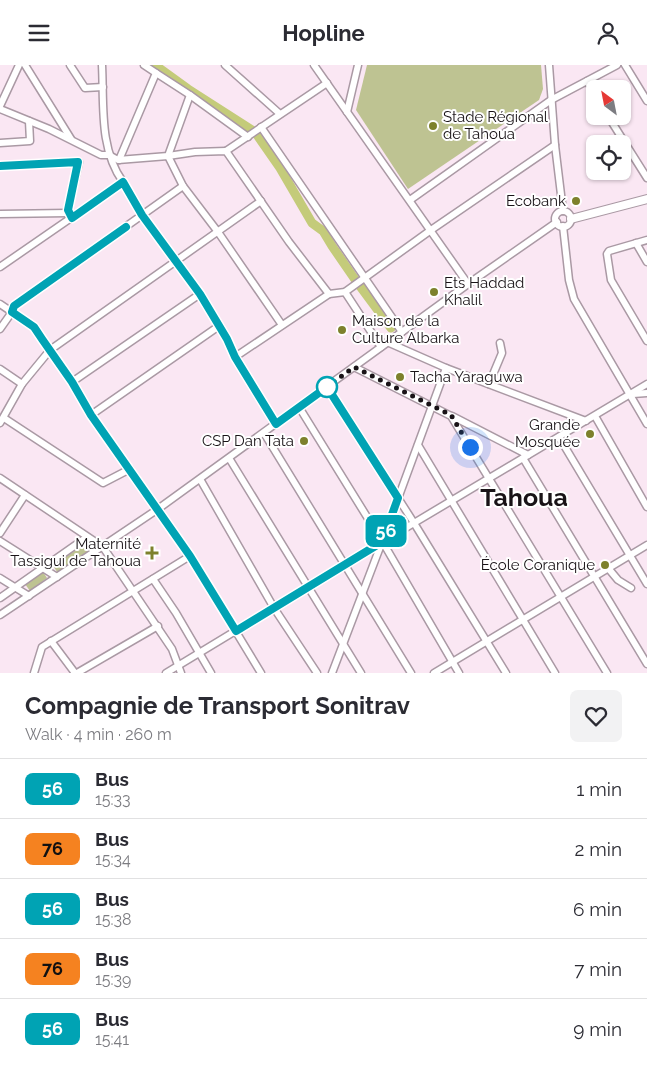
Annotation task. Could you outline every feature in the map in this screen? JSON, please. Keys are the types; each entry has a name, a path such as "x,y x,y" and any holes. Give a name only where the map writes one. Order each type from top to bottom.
{"main road":[{"path":"571,219 647,199"}],"street":[{"path":"19,65 0,107 101,155 108,155 119,160 168,156 195,151 226,151 327,83"},
{"path":"25,65 72,140"},
{"path":"70,65 85,88 103,87"},
{"path":"102,65 103,109 108,155 114,170 142,215 200,294 220,326 235,357 276,424"},
{"path":"144,65 190,95 248,137"},
{"path":"225,65 280,114"},
{"path":"314,65 468,283"},
{"path":"347,112 358,65"},
{"path":"549,65 555,145 563,211"},
{"path":"589,80 617,65"},
{"path":"625,65 647,101"},
{"path":"119,160 156,73"},
{"path":"410,200 551,100 586,82"},
{"path":"190,95 168,156 183,186 218,232 282,325"},
{"path":"0,143 30,141 29,121"},
{"path":"614,125 647,178"},
{"path":"261,127 402,332"},
{"path":"235,357 329,294 345,292 555,145"},
{"path":"226,151 329,294"},
{"path":"0,166 79,159 70,215"},
{"path":"0,267 70,215 123,182"},
{"path":"0,329 14,306 183,186"},
{"path":"130,469 103,483 2,420 22,384 50,350 261,201"},
{"path":"556,222 563,226 568,225 571,219 570,214 563,211"},
{"path":"0,615 103,547 200,479 468,283 556,222 557,215 563,211"},
{"path":"0,214 70,215"},
{"path":"563,226 569,280 574,299 647,424"},
{"path":"647,240 609,251 608,254 611,280 647,341"},
{"path":"636,243 647,262"},
{"path":"345,292 384,345 586,421"},
{"path":"72,382 200,294"},
{"path":"0,304 34,327 72,382 91,415 190,556 261,673"},
{"path":"91,415 220,326"},
{"path":"489,384 502,353 500,343"},
{"path":"354,367 432,405 526,457 647,663"},
{"path":"332,673 446,368"},
{"path":"0,369 22,384"},
{"path":"166,673 647,384"},
{"path":"327,387 414,523 506,673"},
{"path":"629,395 647,393"},
{"path":"299,407 382,542 459,673"},
{"path":"451,415 606,673"},
{"path":"595,416 647,507"},
{"path":"264,433 411,673"},
{"path":"559,437 647,584"},
{"path":"418,445 555,673"},
{"path":"229,458 361,673"},
{"path":"0,478 103,547 158,626 172,649 181,673"},
{"path":"200,479 274,607 317,673"},
{"path":"0,533 25,495"},
{"path":"0,598 87,537"},
{"path":"0,541 57,577"},
{"path":"434,673 647,545"},
{"path":"34,673 42,647 190,556"},
{"path":"608,568 618,580 631,588"},
{"path":"0,578 29,596"},
{"path":"153,579 176,613 211,673"},
{"path":"52,641 76,673 158,626"}],"green space":[{"name":"Stade Régional de Tahoua","path":"367,65 541,65 543,89 539,100 408,189 356,110"},
{"path":"84,544 88,551 58,573 53,566"},
{"path":"43,572 47,578 30,591 25,584"}],"waterway":[{"path":"155,65 188,89 255,132 280,168 312,223 323,231 354,278 391,328"}],"bus line":[{"name":"56","path":"0,166 78,162 68,210 72,218 123,182 142,215 200,294 227,339 235,357 276,424 327,387 398,498 382,542 236,631 190,556 91,415 72,382 34,327 12,312 14,306 126,227"}],"place":[{"name":"Stade Régional de Tahoua","path":"433,126"},
{"name":"Ecobank","path":"576,201"},
{"name":"Ets Haddad Khalil","path":"434,292"},
{"name":"Maison de la Culture Albarka","path":"342,330"},
{"name":"Tacha Yaraguwa","path":"400,377"},
{"name":"Grande Mosquée","path":"590,434"},
{"name":"CSP Dan Tata","path":"304,441"},
{"name":"Maternité Tassigui de Tahoua","path":"152,553"},
{"name":"École Coranique","path":"605,565"}],"district":[{"name":"Tahoua","path":"524,497"}],"route":[{"path":"327,387 354,367 451,415 470,447"}]}
